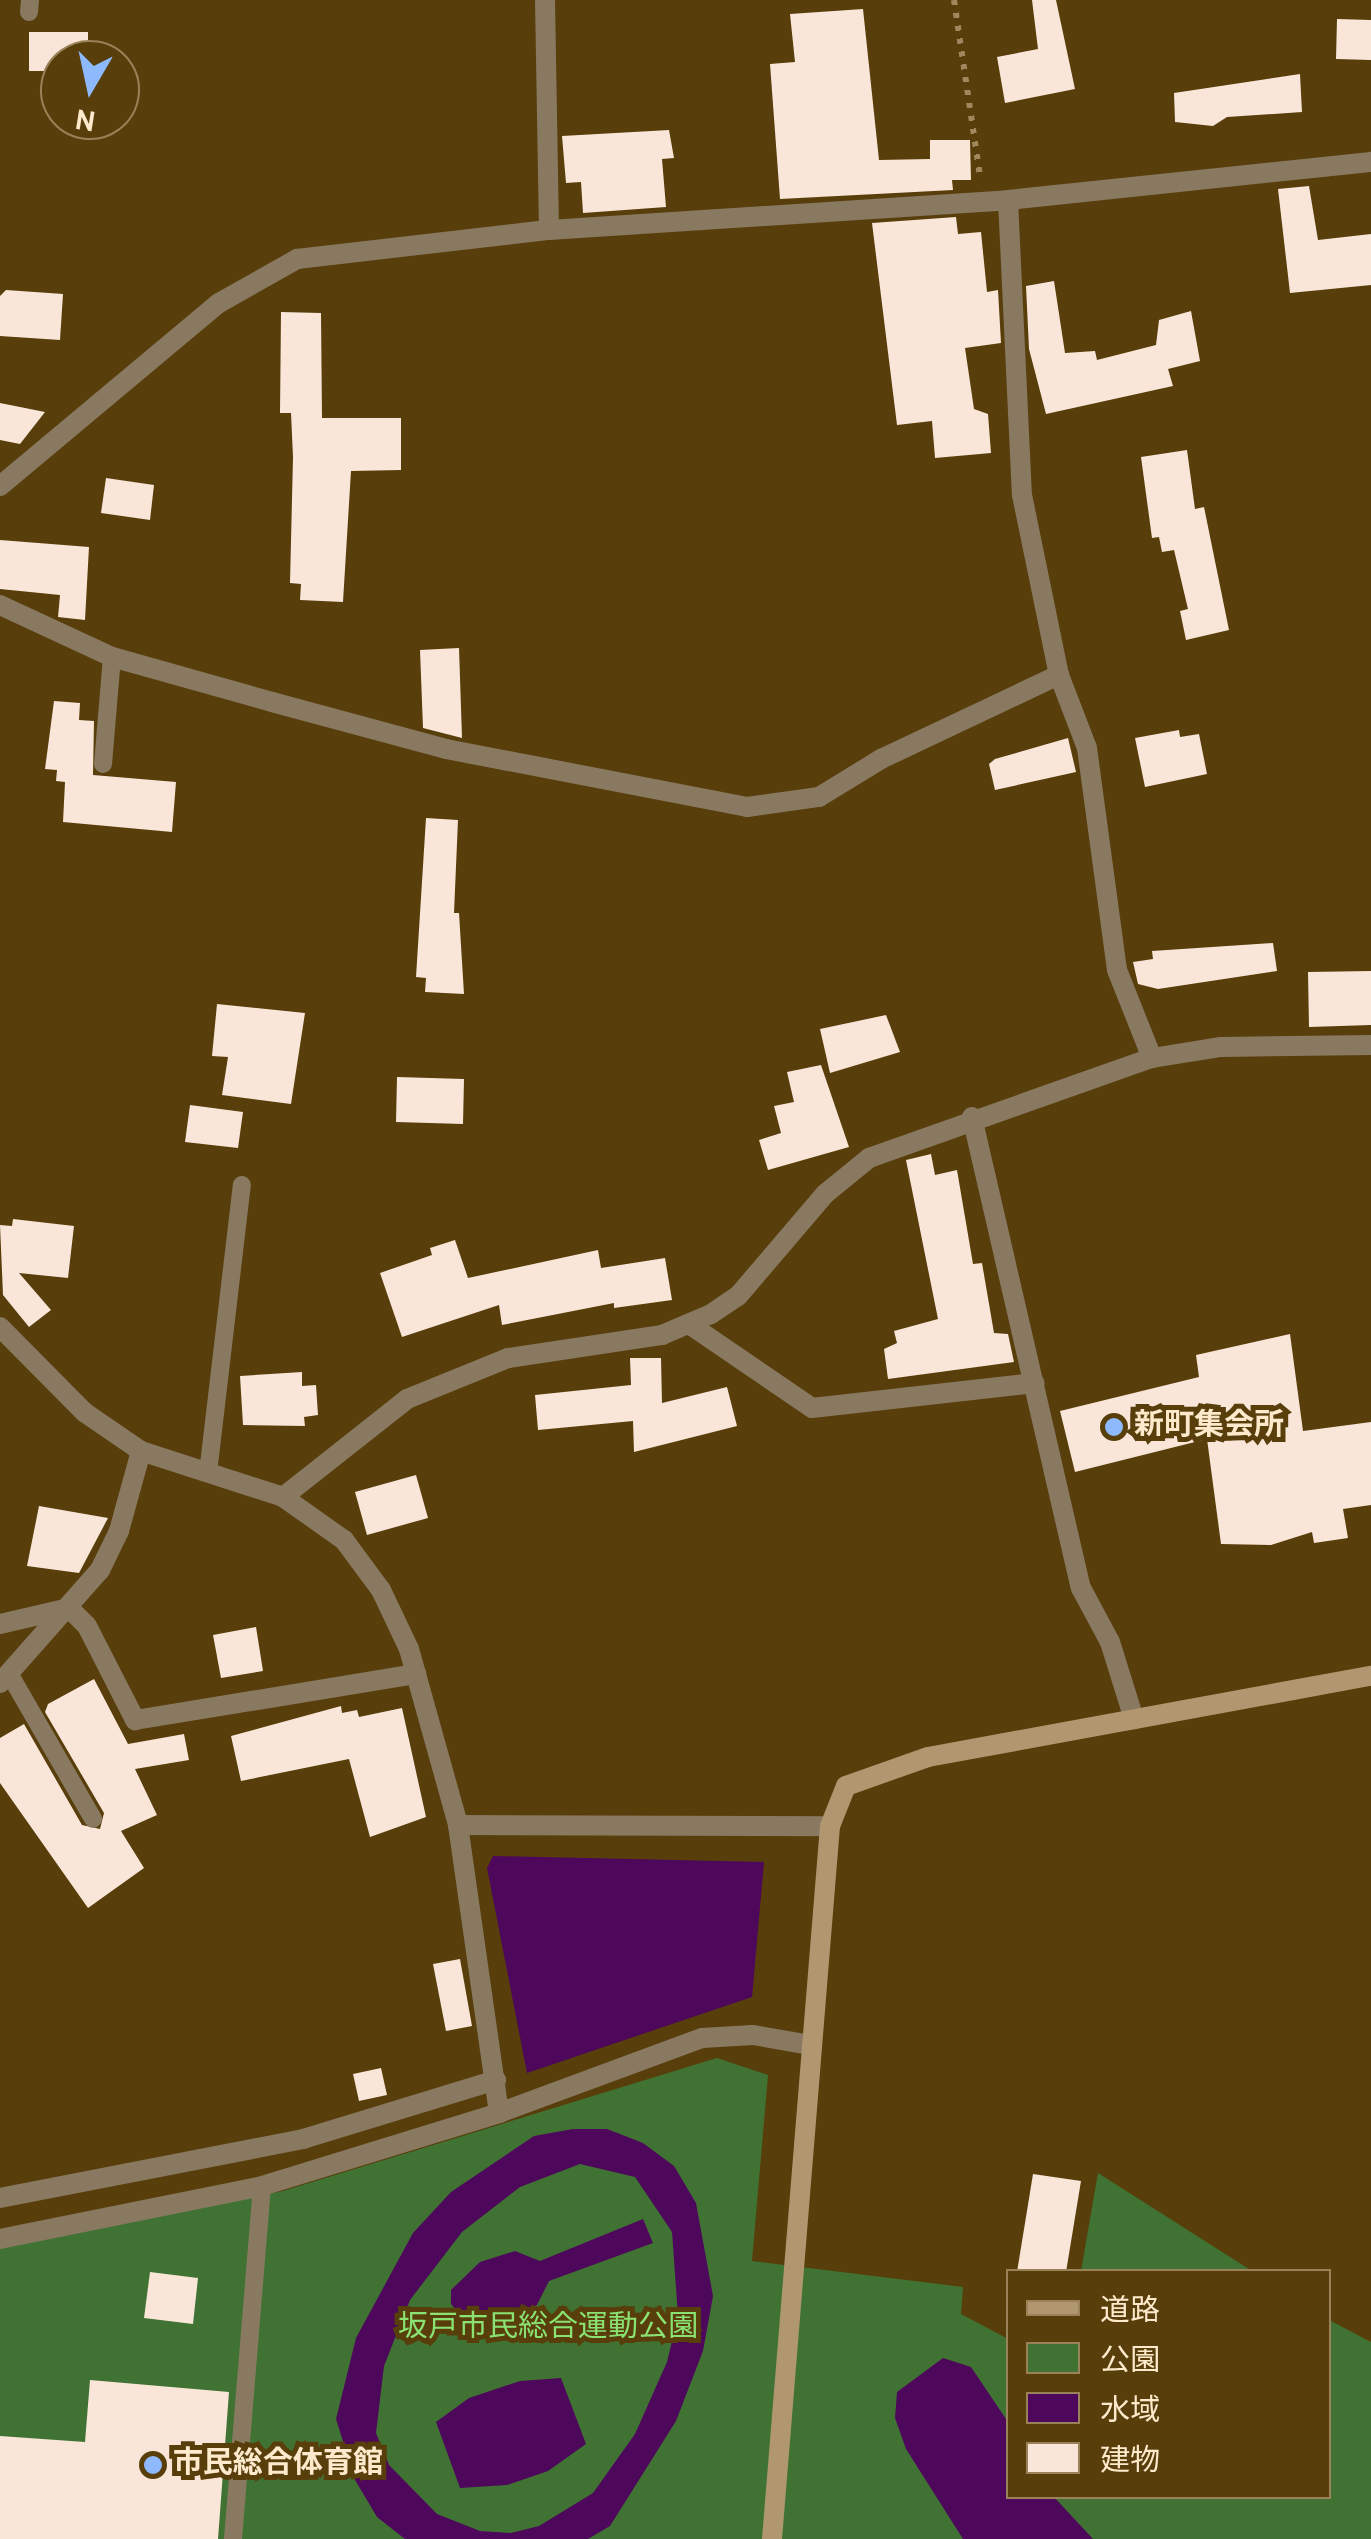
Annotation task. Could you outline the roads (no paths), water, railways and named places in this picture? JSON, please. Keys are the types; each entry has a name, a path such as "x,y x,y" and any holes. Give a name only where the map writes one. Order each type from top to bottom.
{"street":[{"path":"545,0 549,230"},
{"path":"0,486 264,273 334,250 549,230 1008,200 1371,162"},
{"path":"1008,200 1022,495 1058,675 1086,748 1118,970 1152,1058"},
{"path":"0,605 112,657 446,748 747,807 818,796 880,760 1058,675"},
{"path":"283,1497 407,1399 508,1358 634,1340 689,1324 738,1296 826,1194 869,1158 972,1117 1152,1058 1221,1047 1371,1044"},
{"path":"972,1117 1081,1588 1110,1642 1134,1718"},
{"path":"689,1324 812,1408 1034,1383"},
{"path":"0,1328 84,1412 142,1451 283,1497 353,1552 381,1590 416,1674 458,1825 499,2114"},
{"path":"5,1679 100,1570 119,1531 142,1451"},
{"path":"69,1608 87,1626 135,1720 416,1674"},
{"path":"0,1624 69,1608"},
{"path":"772,2539 830,1826 846,1786 874,1772 1134,1718 1371,1676"},
{"path":"458,1825 830,1826"},
{"path":"0,2239 262,2186 499,2114 702,2038 754,2036 811,2045"},
{"path":"0,2198 303,2139 496,2080"}],"lane":[{"path":"103,764 112,657"},
{"path":"208,1473 242,1185"},
{"path":"5,1679 94,1820"},
{"path":"233,2539 262,2186"}],"water":[{"path":"493,1856 764,1862 752,1997 527,2073 487,1868"},
{"path":"573,2129 607,2129 643,2143 674,2166 696,2203 713,2296 703,2351 676,2421 610,2526 588,2539 405,2539 377,2517 355,2480 336,2419 356,2338 413,2233 451,2192 534,2136","holes":["580,2164 635,2177 672,2232 678,2316 667,2362 635,2434 593,2493 539,2526 511,2533 480,2531 437,2514 389,2465 376,2433 384,2366 410,2300 462,2232 520,2187"]},
{"path":"643,2219 653,2243 549,2281 537,2305 516,2316 462,2317 451,2304 451,2290 480,2262 515,2251 540,2261"},
{"path":"943,2358 971,2367 1006,2419 1006,2499 1056,2499 1093,2539 963,2539 906,2449 895,2418 897,2392"},
{"path":"561,2378 586,2444 548,2471 507,2485 460,2488 436,2422 469,2398 520,2381"}],"place":[{"name":"新町集会所","path":"1114,1427"},
{"name":"市民総合体育館","path":"153,2465"}],"park label":[{"name":"坂戸市民総合運動公園","path":"548,2329"}]}
